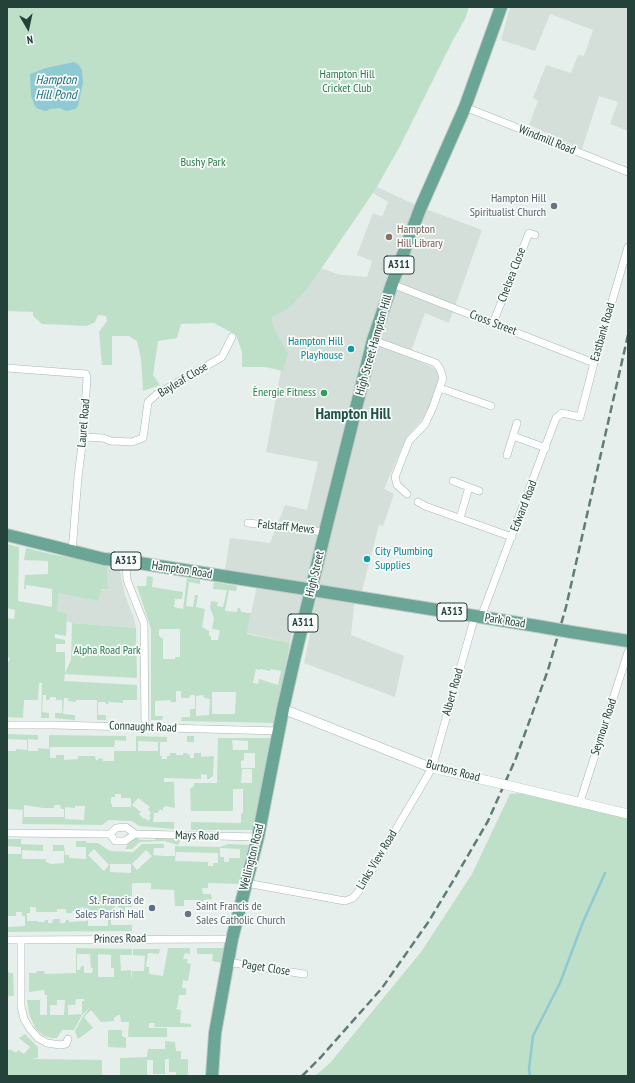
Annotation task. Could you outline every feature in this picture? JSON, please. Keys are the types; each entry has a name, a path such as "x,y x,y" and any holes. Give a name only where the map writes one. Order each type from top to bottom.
{"main road":[{"name":"High Street Hampton Hill","path":"325,532 373,340 420,209 465,107 501,7"},
{"name":"High Street","path":"283,709 325,532"},
{"name":"Hampton Road","path":"7,535 104,559 126,561 311,590"},
{"name":"Park Road","path":"311,590 628,641"},
{"name":"Wellington Road","path":"212,1076 215,1032 227,962 258,837 283,709"}],"street":[{"name":"Windmill Road","path":"465,107 628,172"},
{"name":"Chelsea Close","path":"493,324 529,233 535,235"},
{"name":"Eastbank Road","path":"580,417 594,363 628,247"},
{"name":"Cross Street","path":"392,284 594,363"},
{"name":"Bayleaf Close","path":"83,437 132,442 143,438 148,402 157,394 222,357 232,337"},
{"path":"373,340 436,363 443,378 425,424 409,441 395,477 397,485 407,494"},
{"name":"Laurel Road","path":"7,368 86,374 83,437 72,552"},
{"path":"440,388 490,406"},
{"name":"Edward Road","path":"478,617 512,537 556,418 562,413 580,417"},
{"path":"507,455 517,423"},
{"path":"513,436 546,448"},
{"path":"453,481 479,491"},
{"path":"460,518 469,487"},
{"path":"418,502 425,506 512,537"},
{"name":"Falstaff Mews","path":"248,523 325,532"},
{"path":"126,561 127,580 144,623 144,728"},
{"name":"Albert Road","path":"432,768 478,617"},
{"name":"Seymour Road","path":"580,802 628,652"},
{"name":"Burtons Road","path":"283,709 432,768 515,786 628,814"},
{"name":"Connaught Road","path":"7,725 279,731"},
{"name":"Links View Road","path":"246,883 345,902 353,898 362,887 432,768"},
{"name":"Mays Road","path":"7,833 110,834 116,828 126,828 135,834 258,837"},
{"name":"Mays Road","path":"110,834 115,841 125,841 135,834"},
{"name":"Princes Road","path":"7,940 232,939"},
{"path":"22,940 21,1006 24,1019 38,1038 48,1043 60,1045 66,1044 68,1039"},
{"name":"Paget Close","path":"227,962 304,974"}],"shaded area":[{"path":"510,7 628,7 628,131 610,124 618,102 599,96 582,149 529,125 538,101 533,98 546,65 571,73 578,55 584,56 593,30 550,14 535,51 501,40"},
{"path":"377,187 418,206 482,230 449,323 425,313 409,357 436,369 439,379 429,408 421,421 406,438 384,489 394,494 383,526 379,525 362,590 354,606 351,635 404,656 395,697 304,663 313,621 296,614 290,643 247,633 259,576 225,570 230,538 270,543 285,505 307,510 318,462 266,452 285,348 265,320 308,288 320,268 341,275 367,277 372,261 357,255 373,213 382,217 388,202 373,193"},
{"path":"107,564 119,567 125,595 134,618 136,628 72,623 66,621 67,613 57,611 59,593 108,589"}],"green space":[{"name":"Bushy Park","path":"7,7 469,7 465,19 399,148 375,190 308,288 290,307 271,318 276,332 288,353 283,371 265,367 242,367 242,352 236,335 214,323 181,324 177,338 158,341 153,375 160,385 143,391 141,359 137,341 129,336 112,336 112,365 102,365 99,332 107,321 106,316 98,315 95,322 87,326 42,324 33,316 33,312 7,311"},
{"name":"Alpha Road Park","path":"7,544 19,547 18,601 52,607 52,589 26,585 26,589 24,589 25,575 48,574 48,561 24,560 26,548 55,555 107,564 108,589 101,589 98,601 59,593 57,611 67,613 66,636 55,634 55,638 65,640 65,644 56,644 56,652 65,652 65,673 71,660 72,623 136,628 137,678 65,674 64,681 137,685 137,700 123,700 123,703 109,702 108,704 105,702 98,702 98,715 106,715 106,720 97,720 97,700 76,700 76,702 68,701 68,698 64,698 63,714 75,715 75,720 55,718 55,713 62,713 62,700 56,700 56,697 50,697 49,700 46,700 46,695 43,695 42,712 49,713 49,718 41,718 42,683 39,683 38,700 24,700 23,718 7,717 7,663 10,658 7,657 7,618 14,619 15,610 7,608"},
{"path":"147,576 153,577 152,587 183,592 182,599 175,599 174,607 183,609 187,578 200,580 200,584 189,582 186,606 193,607 195,595 198,595 196,607 205,609 202,627 209,631 211,640 218,640 220,630 212,629 214,618 210,608 211,601 218,602 217,606 223,607 227,590 213,589 214,582 237,586 236,591 229,590 225,611 237,612 238,608 240,608 241,612 251,613 247,634 290,643 275,723 181,721 182,717 190,717 190,709 195,709 195,695 191,695 189,698 181,698 181,691 176,691 176,702 171,702 170,700 155,701 155,716 163,716 162,720 151,720 151,629 137,586 146,586","holes":["159,629 180,629 180,657 175,657 175,659 163,659 163,638 159,636","256,669 281,671 278,685 259,679 258,684 253,683","212,692 236,692 235,714 212,714","203,695 204,698 210,699 209,715 196,716 196,696"]},
{"path":"7,734 38,735 38,740 28,739 28,751 38,751 38,748 49,749 49,735 126,736 126,741 115,740 114,747 50,747 50,758 56,758 56,755 64,755 64,760 78,759 78,756 95,756 96,760 99,758 103,759 103,761 114,761 114,751 136,751 136,736 167,737 167,742 160,742 160,756 162,756 162,759 167,759 167,756 170,756 170,753 183,755 183,753 187,753 190,755 190,758 194,758 194,753 201,753 201,757 214,756 213,776 209,779 207,779 207,775 201,774 201,779 164,778 164,782 174,782 175,808 165,806 163,811 160,809 158,813 154,813 153,822 174,822 174,829 139,826 132,821 109,820 102,825 22,824 23,810 7,809 7,751 16,751 16,749 27,750 27,740 7,739","holes":["138,741 158,742 158,751 138,751","115,794 121,794 121,798 131,798 131,807 112,807 111,797 115,797","138,798 150,807 148,809 151,813 149,816 151,818 148,821 145,818 144,819 139,814 141,812 132,805","24,805 43,808 54,808 54,805 60,805 61,809 64,809 64,817 24,817","75,806 85,806 84,820 65,819 65,807 75,808"]},
{"path":"187,736 194,736 194,742 187,742"},
{"path":"218,738 272,738 254,830 191,830 191,822 241,823 241,814 243,813 243,789 233,789 233,811 191,811 190,789 194,786 194,783 217,783","holes":["232,740 248,741 248,750 233,750","244,753 255,753 255,768 241,768 241,761 244,760","242,769 252,769 252,783 241,783"]},
{"path":"524,793 628,818 628,1076 315,1076 330,1063 421,952 472,874 510,794"},
{"path":"136,837 140,840 155,840 157,837 162,839 181,839 178,845 164,841 140,842 132,849 125,849"},
{"path":"7,839 21,839 21,844 43,845 43,851 22,850 22,859 46,859 46,862 51,864 64,863 64,851 53,851 53,845 64,845 65,855 69,855 69,858 86,859 86,847 76,847 76,841 98,843 110,851 133,852 142,844 164,844 164,848 154,848 153,855 164,856 175,856 175,846 219,847 229,844 251,845 239,884 208,883 208,888 202,888 203,894 211,894 212,899 203,900 203,905 198,906 198,900 184,900 184,906 175,906 174,890 151,889 151,883 132,883 132,907 125,907 125,912 121,912 121,909 115,906 114,914 111,914 111,925 132,925 132,931 7,932 7,927 25,926 25,916 22,916 22,912 16,912 16,916 7,916 7,854 21,854 21,847 7,846","holes":["220,848 240,849 240,858 229,858 229,862 224,862 224,857 220,857","94,849 109,865 104,871 88,855","146,850 152,856 137,870 132,864","176,852 218,853 218,863 213,863 213,866 208,866 208,862 175,861","110,864 131,864 131,873 110,872","30,907 36,907 36,912 57,912 57,909 66,909 66,913 72,913 72,911 80,911 81,907 84,908 84,911 88,911 87,921 69,922 69,920 66,920 65,923 60,923 60,919 53,919 52,923 48,923 48,920 45,920 44,922 27,921 27,913 30,913","101,911 108,911 108,926 88,926 88,916 98,916"]},
{"path":"76,948 132,949 132,955 120,955 121,971 131,970 131,980 132,971 144,971 145,956 133,955 133,949 160,949 159,954 148,953 146,967 149,967 149,974 163,976 168,948 190,948 190,954 185,953 183,959 188,959 187,963 191,964 188,981 183,980 182,988 186,988 186,995 179,995 177,1008 175,1009 181,1010 180,1023 191,1024 191,1027 154,1027 155,1023 149,1023 149,1028 167,1028 167,1037 128,1037 129,1022 121,1022 120,1015 114,1018 114,1021 101,1022 91,1010 84,1017 93,1028 78,1039 75,1031 90,1007 82,1015 74,1030 62,1030 57,1038 44,1036 36,1029 29,1014 27,1000 40,1000 40,1015 47,1015 47,995 45,995 44,990 29,992 29,973 44,971 45,974 76,973","holes":["77,954 90,954 91,968 93,968 92,973 84,973 84,966 81,966 80,970 77,970","98,955 111,955 111,968 114,968 114,977 98,977","76,999 84,999 84,1001 82,1001 82,1014 68,1015 68,1005 75,1005","57,1000 65,1000 64,1015 50,1015 50,1005 57,1005"]},
{"path":"197,948 224,948 222,963 212,961 213,954 197,954"},
{"path":"7,970 9,973 13,973 14,996 7,996"},
{"path":"108,1030 122,1030 122,1036 126,1038 126,1048 108,1047"},
{"path":"25,1034 38,1047 38,1058 31,1059 102,1060 102,1076 7,1076 7,1051 10,1049 16,1053 18,1050 24,1054 30,1047 19,1038"},
{"path":"165,1041 175,1042 176,1051 181,1051 181,1059 188,1059 188,1076 176,1076 176,1072 169,1072 169,1059 165,1059 165,1074 153,1074 153,1060 147,1060 147,1076 120,1076 120,1058 147,1057 148,1049 165,1049"}],"water":[{"name":"Hampton Hill Pond","path":"74,62 78,64 82,70 83,83 78,106 75,109 67,111 59,108 46,111 38,109 35,106 31,96 30,74 46,68"}],"waterway":[{"path":"530,1076 529,1069 533,1036 560,983 583,922 605,873"}],"railway":[{"path":"302,1076 321,1057 382,988 429,921 488,821 516,758 548,670 566,607 628,335"}],"place":[{"name":"Hampton Hill Spiritualist Church","path":"554,206"},
{"name":"Hampton Hill Library","path":"389,237"},
{"name":"Hampton Hill Playhouse","path":"351,349"},
{"name":"Ènergie Fitness","path":"324,393"},
{"name":"City Plumbing Supplies","path":"367,559"},
{"name":"St. Francis de Sales Parish Hall","path":"152,908"},
{"name":"Saint Francis de Sales Catholic Church","path":"188,914"}],"district":[{"name":"Hampton Hill","path":"353,414"}],"park label":[{"name":"Hampton Hill Cricket Club","path":"347,82"}]}
